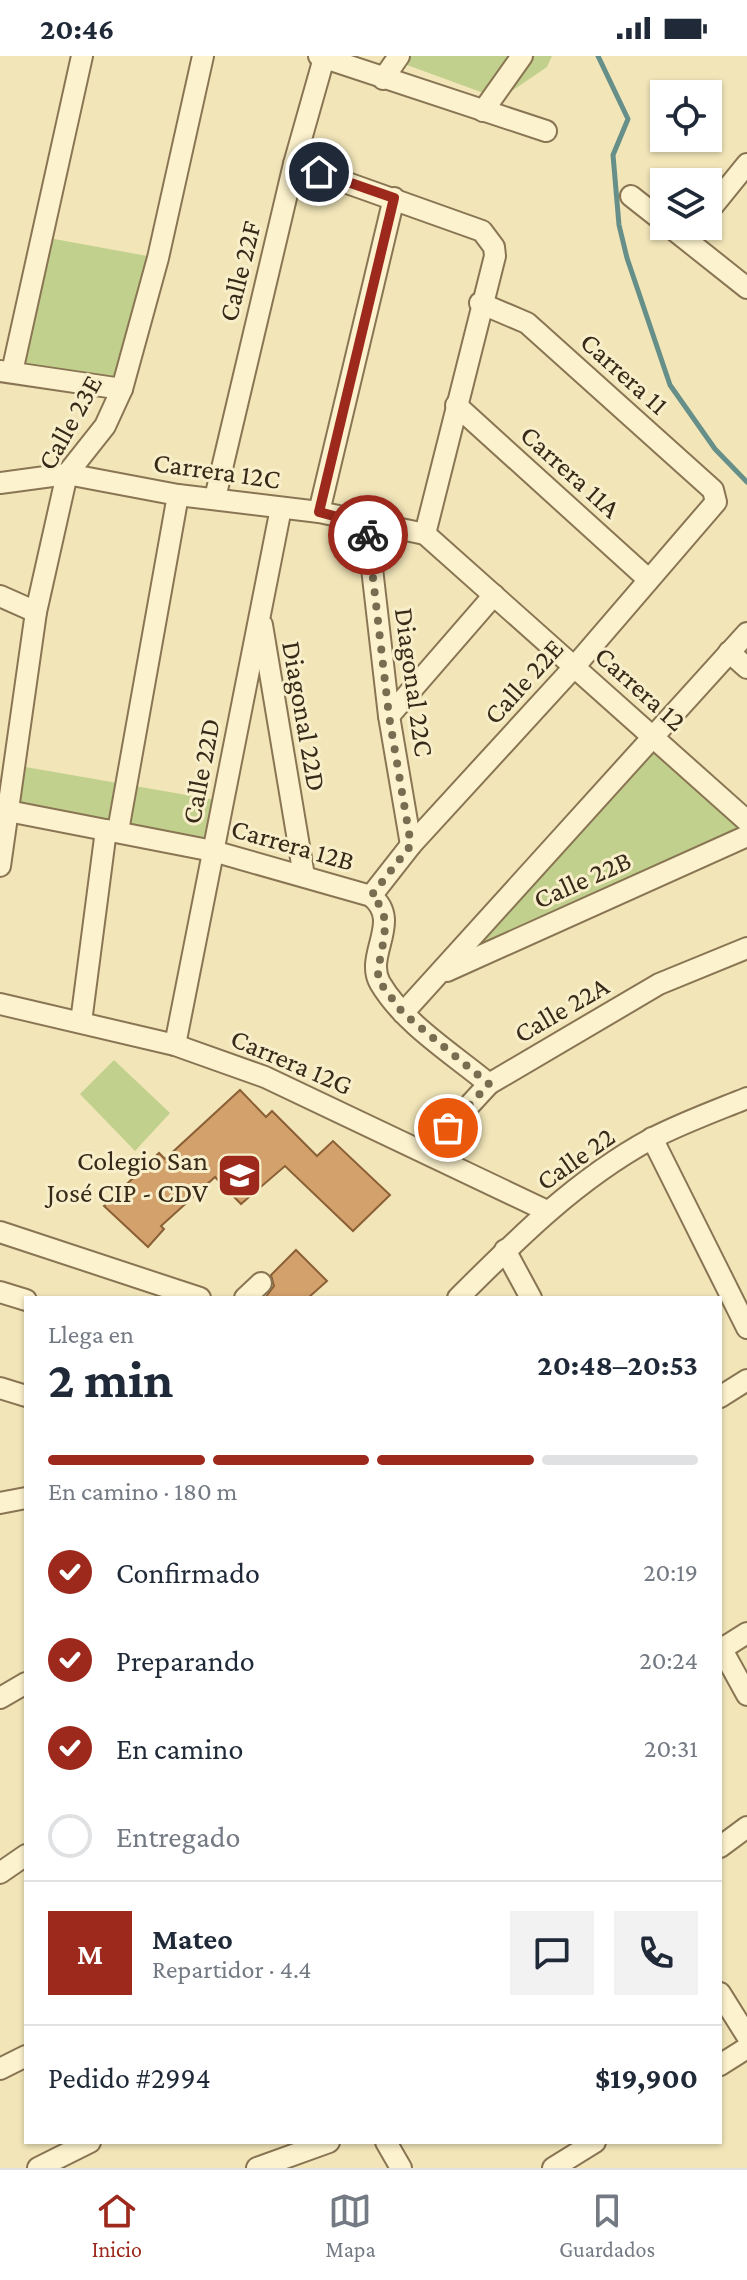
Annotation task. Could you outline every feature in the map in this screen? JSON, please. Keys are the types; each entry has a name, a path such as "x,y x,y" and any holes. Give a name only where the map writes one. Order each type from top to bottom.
{"street":[{"path":"82,56 6,372 122,389"},
{"name":"Calle 23E","path":"0,866 8,811 7,746 67,474 105,426 122,389 158,258 203,56"},
{"path":"383,79 399,56"},
{"path":"483,111 522,56"},
{"path":"322,57 546,131"},
{"name":"Calle 22F","path":"215,498 322,57"},
{"path":"294,164 482,231 489,239 495,256 480,303 425,534"},
{"path":"722,195 747,164"},
{"path":"631,196 650,211"},
{"path":"319,512 394,198"},
{"path":"699,240 747,288"},
{"name":"Carrera 11","path":"480,303 527,323 713,490 716,502"},
{"name":"Carrera 11A","path":"456,405 648,579"},
{"name":"Carrera 12C","path":"0,483 67,474 178,495 319,512 367,525 425,534"},
{"path":"81,1022 112,830 178,495"},
{"name":"Calle 22E","path":"371,896 411,845 575,666 648,579 712,511 716,502"},
{"name":"Calle 22D","path":"175,1045 281,508"},
{"name":"Diagonal 22C","path":"367,525 389,716 411,845"},
{"name":"Carrera 12","path":"425,534 747,821"},
{"path":"389,716 494,595"},
{"path":"0,596 36,612"},
{"name":"Diagonal 22D","path":"260,613 304,876"},
{"path":"403,1013 747,633"},
{"path":"729,652 747,668"},
{"name":"Carrera 12B","path":"8,811 213,851 371,896 380,903 386,921 378,980 403,1013 489,1084"},
{"name":"Calle 22B","path":"440,974 747,836"},
{"name":"Calle 22A","path":"427,1151 489,1084 659,984 747,948"},
{"name":"Carrera 12G","path":"0,1004 175,1045 265,1077 427,1151 547,1211"},
{"name":"Calle 22","path":"460,1296 547,1211 652,1138 747,1098"},
{"path":"652,1138 747,1328"},
{"path":"0,1232 194,1296"},
{"path":"505,1250 530,1296"},
{"path":"247,1296 261,1283"},
{"path":"0,1292 24,1299"},
{"path":"722,1396 747,1380"},
{"path":"0,1388 24,1395"},
{"path":"0,1503 24,1499"},
{"path":"722,1647 747,1633"},
{"path":"722,1650 747,1695"},
{"path":"0,1698 24,1684"},
{"path":"722,1846 747,1827"},
{"path":"0,1873 24,1856"},
{"path":"722,1996 747,2036"},
{"path":"722,2064 747,2048"},
{"path":"0,2069 24,2057"},
{"path":"38,2168 86,2144"},
{"path":"257,2168 323,2144"},
{"path":"387,2144 401,2168"},
{"path":"553,2168 592,2144"}],"green space":[{"path":"400,56 552,56 547,67 500,99 407,65"},
{"path":"49,238 158,258 122,389 12,372"},
{"path":"654,737 747,821 747,836 440,974"},
{"path":"14,765 221,801 213,851 8,811"},
{"path":"114,1060 170,1113 135,1151 80,1094"}],"building":[{"path":"240,1090 266,1117 272,1111 317,1156 333,1141 390,1195 353,1231 285,1166 241,1204 215,1177 161,1226 164,1229 148,1247 104,1206 159,1153 165,1159"},
{"path":"296,1250 327,1281 310,1296 266,1296 274,1286 271,1275"}],"waterway":[{"path":"598,56 628,119 613,155 619,225 670,385 715,449 747,482"}],"way so far":[{"path":"368,535 389,716 411,845 371,896 380,903 386,921 377,964 378,980 403,1013 489,1084 448,1128"}],"place":[{"name":"Colegio San José CIP - CDV","path":"239,1176"}],"route":[{"path":"319,172 394,198 319,512 367,525 368,535"}]}
